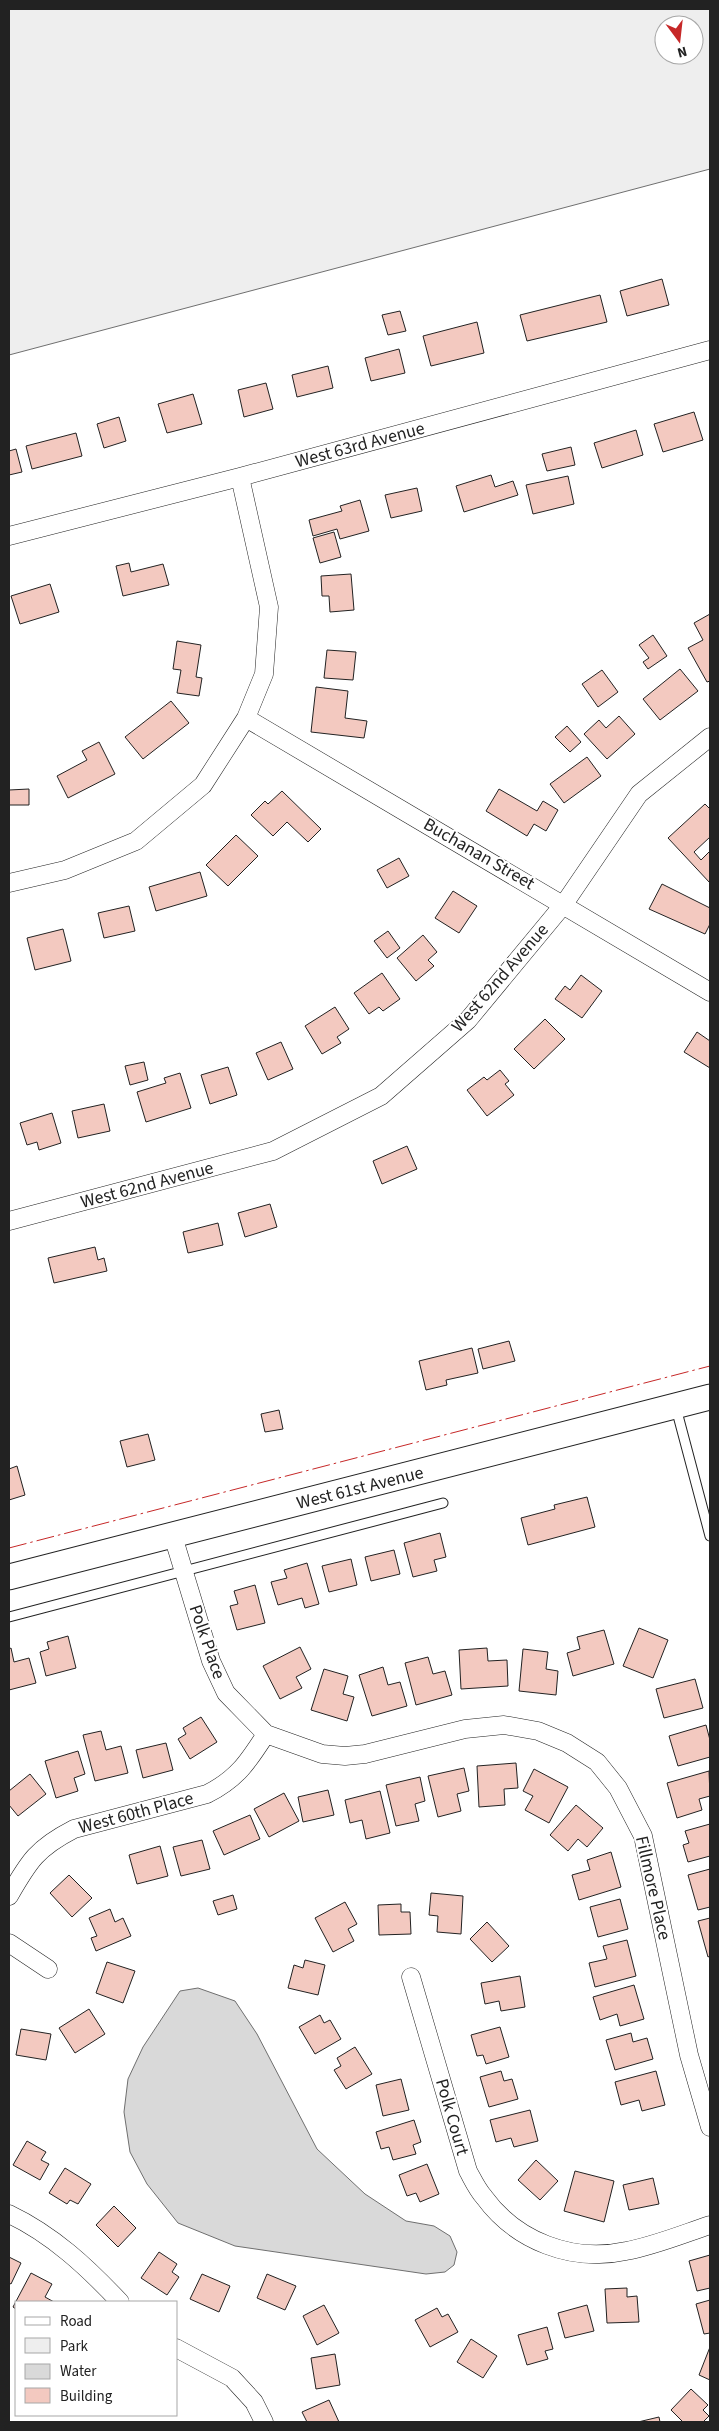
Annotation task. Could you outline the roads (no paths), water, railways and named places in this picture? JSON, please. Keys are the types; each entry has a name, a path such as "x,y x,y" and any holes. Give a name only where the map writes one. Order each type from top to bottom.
{"main road":[{"name":"West 61st Avenue","path":"9,1577 710,1398"}],"street":[{"name":"West 63rd Avenue","path":"9,536 240,477 710,350"},
{"path":"9,883 65,870 136,841 203,786 246,718 264,674 269,607 240,477"},
{"name":"Buchanan Street","path":"246,718 564,904 710,992"},
{"name":"West 62nd Avenue","path":"9,1221 273,1151 381,1096 468,1020 564,904 639,794 710,737"},
{"name":"Polk Place","path":"173,1536 211,1662 226,1693 266,1734"},
{"name":"Fillmore Place","path":"266,1734 322,1754 345,1756 365,1754 465,1729 504,1725 538,1731 560,1740 597,1762 618,1788 643,1836 689,2055 710,2127"},
{"name":"West 60th Place","path":"9,1896 24,1868 37,1852 54,1839 74,1829 206,1794 226,1784 242,1770 266,1734"},
{"path":"9,1943 48,1969"},
{"name":"Polk Court","path":"412,1977 468,2171 484,2198 503,2217 528,2237 547,2247 577,2253 603,2254 626,2252 710,2226"},
{"path":"9,2214 56,2242 83,2264 119,2301"},
{"path":"178,2349 232,2378 254,2402 264,2422"}],"lane":[{"path":"675,1407 710,1536"},
{"path":"9,1616 443,1503"}],"water":[{"path":"198,1988 235,2001 257,2034 317,2149 365,2194 406,2221 434,2226 450,2236 457,2252 454,2265 445,2272 426,2274 235,2246 178,2223 147,2184 130,2152 124,2112 128,2079 143,2047 180,1991"}]}
